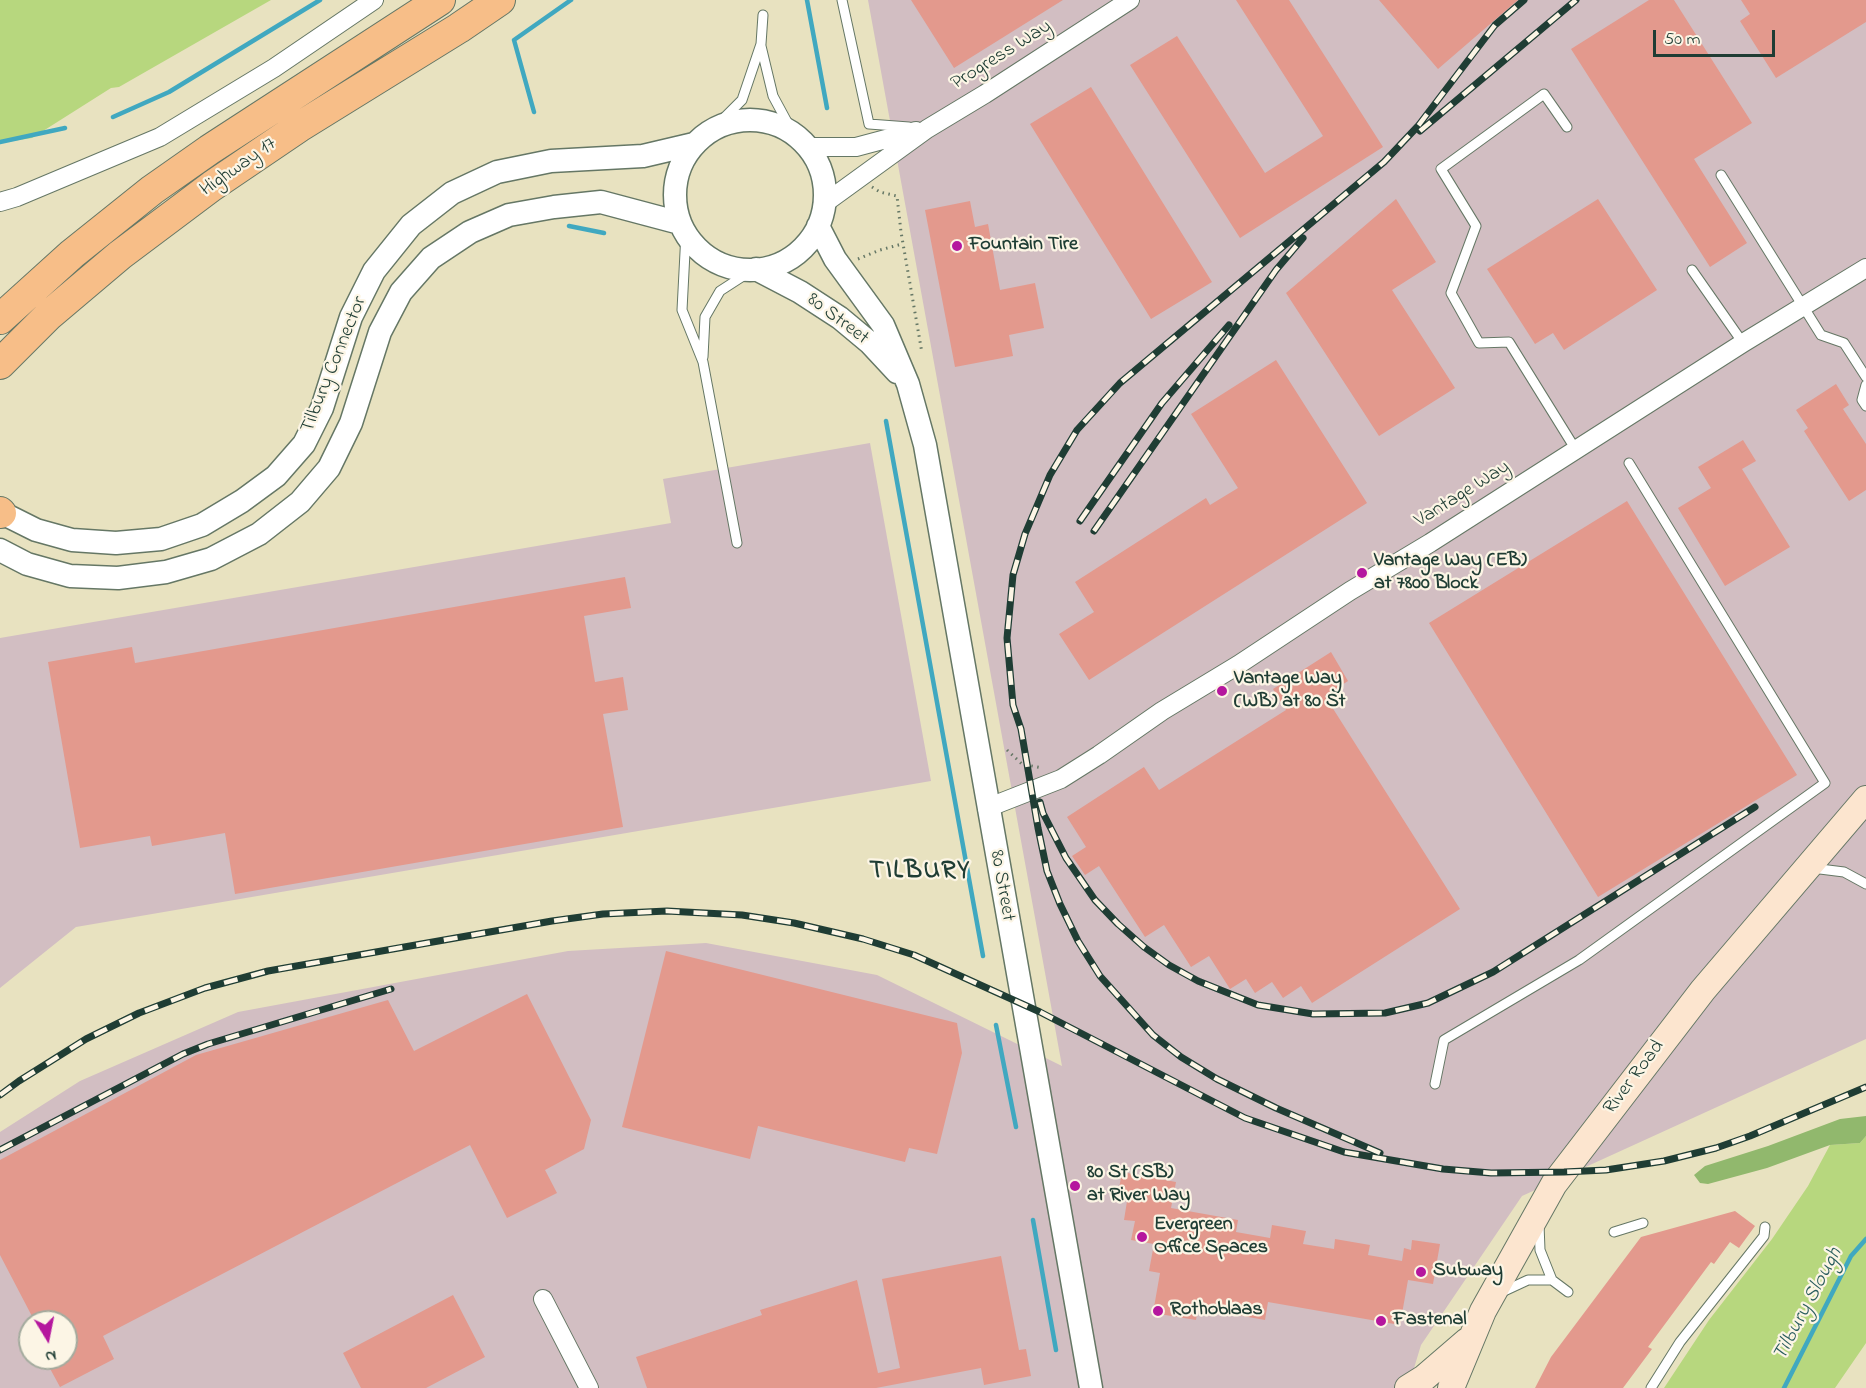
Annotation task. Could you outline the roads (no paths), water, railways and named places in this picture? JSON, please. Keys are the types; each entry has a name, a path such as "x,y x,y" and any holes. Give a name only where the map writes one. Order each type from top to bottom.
{"highway":[{"name":"Highway 17","path":"0,319 72,254 152,189 217,144 440,0"},
{"name":"Highway 17","path":"0,364 49,315 120,255 299,127 450,34 500,0"},
{"path":"0,378 56,321 260,154"}],"main road":[{"name":"River Road","path":"1451,1388 1490,1297 1554,1184 1703,990 1866,799"},
{"path":"1408,1388 1425,1378 1472,1337"}],"street":[{"path":"0,202 160,137 274,68 374,0"},
{"name":"Progress Way","path":"825,203 927,129 1130,0"},
{"path":"738,120 761,120 783,127 801,140 819,165 824,184 825,203 818,225 807,243 793,256 776,265 755,269 739,269 718,263 704,254 683,228 675,200 675,184 681,164 702,138 716,127 738,120"},
{"name":"Progress Way","path":"801,140 856,147 927,129"},
{"name":"Tilbury Connector","path":"0,512 36,530 72,540 116,543 161,538 202,525 242,501 276,476 304,444 322,408 351,317 375,271 411,225 452,193 497,172 551,161 643,156 702,138"},
{"name":"Tilbury Connector","path":"0,550 27,564 70,576 118,578 166,572 211,559 259,534 300,502 329,468 351,423 380,332 401,292 431,258 470,232 509,215 554,207 601,202 683,228"},
{"name":"80 Street","path":"818,225 835,259 883,325 908,384 925,446 1091,1388"},
{"name":"Vantage Way","path":"987,808 1061,779 1162,711 1743,343 1866,268"},
{"name":"80 Street","path":"755,269 800,292 840,318 870,343 908,384"},
{"path":"543,1299 590,1388"}],"lane":[{"path":"842,0 869,124 927,129"},
{"path":"702,138 742,100 761,44 763,15"},
{"path":"761,44 774,96 801,140"},
{"path":"1567,127 1544,94 1441,169 1476,226 1451,293 1479,343 1509,342 1576,450"},
{"path":"1721,175 1821,335 1844,343 1866,377"},
{"path":"683,228 682,310 703,362 737,543"},
{"path":"703,362 705,317 720,291 755,269"},
{"path":"1692,270 1743,343"},
{"path":"1866,385 1862,400 1866,406"},
{"path":"1435,1084 1444,1040 1579,960 1825,783 1629,463"},
{"path":"1807,867 1844,872 1866,884"},
{"path":"1538,1212 1540,1250 1552,1280 1568,1292"},
{"path":"1614,1232 1643,1223"},
{"path":"1651,1388 1680,1342 1764,1236 1765,1227"},
{"path":"1490,1297 1528,1280 1552,1280"}],"waterway":[{"path":"113,117 169,92 320,0"},
{"path":"534,112 514,40 571,0"},
{"path":"807,0 827,108"},
{"path":"0,142 65,128"},
{"path":"569,226 604,233"},
{"path":"886,421 983,956"},
{"path":"996,1025 1016,1127"},
{"path":"1033,1220 1056,1350"},
{"name":"Tilbury Slough","path":"1784,1388 1851,1256 1866,1239"}],"railway":[{"path":"1380,1153 1276,1108 1217,1079 1181,1057 1153,1035 1100,976 1078,941 1047,871 1021,729 1013,705 1007,638 1013,575 1025,534 1050,475 1077,430 1120,383 1384,162 1418,126 1495,25 1524,0"},
{"path":"1420,131 1576,0"},
{"path":"1094,531 1276,270 1303,238"},
{"path":"1080,521 1162,403 1229,325"},
{"path":"1040,802 1043,813 1066,858 1095,900 1144,947 1169,965 1198,981 1258,1005 1313,1014 1385,1013 1428,1003 1493,972 1755,807"},
{"path":"0,1095 86,1039 139,1013 205,988 268,971 552,921 603,914 667,911 742,915 794,923 863,939 914,955 1040,1012 1245,1118 1344,1152 1443,1169 1491,1173 1564,1172 1606,1170 1664,1161 1716,1148 1750,1136 1866,1087"},
{"path":"0,1150 183,1054 208,1044 391,989"}],"place":[{"name":"Fountain Tire","path":"957,246"},
{"name":"Vantage Way (EB) at 7800 Block","path":"1362,573"},
{"name":"Vantage Way (WB) at 80 St","path":"1222,691"},
{"name":"80 St (SB) at River Way","path":"1075,1186"},
{"name":"Evergreen Office Spaces","path":"1142,1237"},
{"name":"Subway","path":"1421,1272"},
{"name":"Rothoblaas","path":"1158,1311"},
{"name":"Fastenal","path":"1381,1321"}],"district":[{"name":"TILBURY","path":"920,873"}]}
